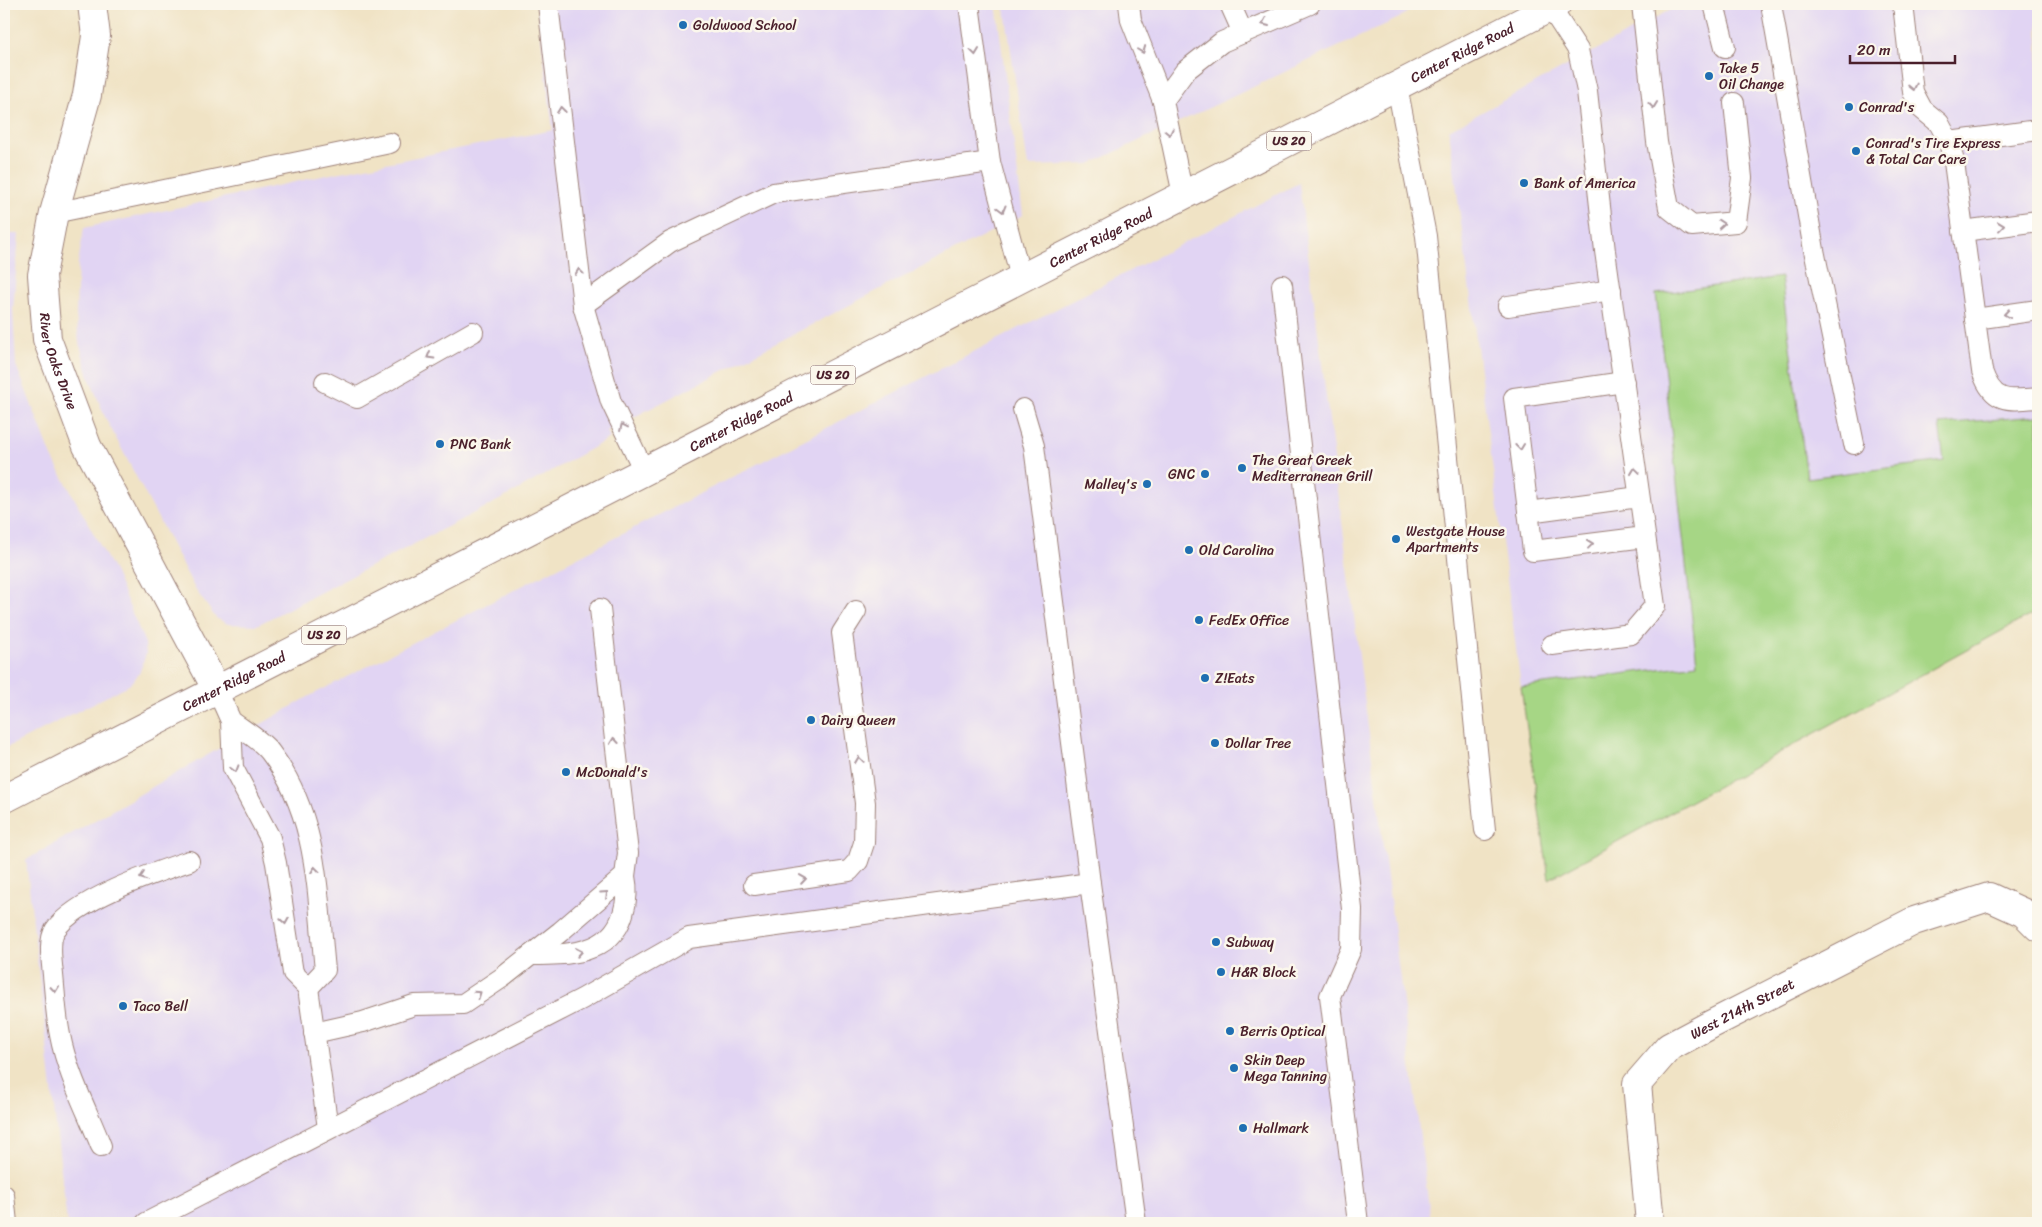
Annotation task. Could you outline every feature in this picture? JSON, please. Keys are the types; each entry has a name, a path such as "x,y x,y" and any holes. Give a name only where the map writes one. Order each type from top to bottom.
{"main road":[{"name":"River Oaks Drive","path":"92,4 96,36 86,95 54,214 42,275 47,338 87,446 217,690"},
{"name":"Center Ridge Road","path":"4,799 1183,196 1552,5"},
{"name":"West 214th Street","path":"1650,1223 1637,1084 1669,1047 1914,922 1989,897 2024,912 2038,927"}],"lane":[{"path":"548,4 583,305 611,402 644,472"},
{"path":"969,4 990,162 1021,278"},
{"path":"1129,4 1134,28 1163,101 1183,196"},
{"path":"1230,4 1242,34"},
{"path":"1163,101 1185,71 1222,42 1310,4"},
{"path":"1642,4 1657,142 1669,208 1692,226 1736,222 1742,178 1734,103"},
{"path":"1714,4 1725,47"},
{"path":"1771,4 1814,250 1854,444"},
{"path":"1902,4 1913,92 1922,109 1939,124 1949,142 1954,162 1982,371 1988,388 1999,397 2020,400 2038,398"},
{"path":"1552,5 1578,50 1586,91 1610,290 1655,606 1631,634 1552,645"},
{"path":"1397,86 1426,236 1485,830"},
{"path":"1949,142 2038,130"},
{"path":"54,214 390,143"},
{"path":"583,305 670,242 774,193 990,162"},
{"path":"1963,230 2038,221"},
{"path":"1282,285 1352,909 1351,949 1330,996 1358,1223"},
{"path":"1508,306 1610,290"},
{"path":"1975,319 2038,310"},
{"path":"325,382 357,398 473,332"},
{"path":"1624,382 1514,398 1528,512 1534,551 1645,537"},
{"path":"1023,409 1034,446 1136,1223"},
{"path":"1528,512 1639,497"},
{"path":"531,955 559,955 586,951 608,939 621,922 627,900 625,876 628,854 600,609"},
{"path":"754,885 849,871 858,861 864,843 864,802 842,633 856,611"},
{"path":"217,690 231,721 233,768 270,838 276,863 293,973 308,988 328,1128"},
{"path":"231,721 269,751 300,804 308,828 325,970 308,988"},
{"path":"101,1146 70,1068 60,1036 51,956 54,931 70,916 108,893 135,880 189,862"},
{"path":"314,1033 364,1022 414,1005 463,1004 531,955 625,876"},
{"path":"146,1223 582,999 689,938 1090,883"},
{"path":"4,1195 7,1223"}],"shaded area":[{"path":"537,4 996,4 1023,215 607,431 610,438 505,497 257,625 228,624 216,618 195,589 105,417 89,377 79,342 76,314 78,263 84,228 336,173 553,130"},
{"path":"1004,4 1418,4 1399,18 1090,164 1028,166"},
{"path":"1681,4 2038,4 2038,416 1939,424 1944,461 1807,478 1781,277 1656,294 1697,664 1521,687 1449,130"},
{"path":"1299,183 1431,1223 67,1223 26,860 310,696"},
{"path":"4,234 19,234 13,310 16,365 52,457 115,573 145,643 146,654 139,674 129,685 4,749"}],"green space":[{"path":"1781,277 1807,478 1944,461 1939,424 2038,416 2038,611 1549,879 1521,687 1697,664 1656,294"}],"place":[{"name":"Goldwood School","path":"683,25"},
{"name":"Take 5 Oil Change","path":"1709,76"},
{"name":"Conrad's","path":"1849,107"},
{"name":"Conrad's Tire Express & Total Car Care","path":"1856,151"},
{"name":"Bank of America","path":"1524,183"},
{"name":"PNC Bank","path":"440,444"},
{"name":"The Great Greek Mediterranean Grill","path":"1242,468"},
{"name":"GNC","path":"1205,474"},
{"name":"Malley's","path":"1147,484"},
{"name":"Westgate House Apartments","path":"1396,539"},
{"name":"Old Carolina","path":"1189,550"},
{"name":"FedEx Office","path":"1199,620"},
{"name":"Z!Eats","path":"1205,678"},
{"name":"Dairy Queen","path":"811,720"},
{"name":"Dollar Tree","path":"1215,743"},
{"name":"McDonald's","path":"566,772"},
{"name":"Subway","path":"1216,942"},
{"name":"H&R Block","path":"1221,972"},
{"name":"Taco Bell","path":"123,1006"},
{"name":"Berris Optical","path":"1230,1031"},
{"name":"Skin Deep Mega Tanning","path":"1234,1068"},
{"name":"Hallmark","path":"1243,1128"}]}
